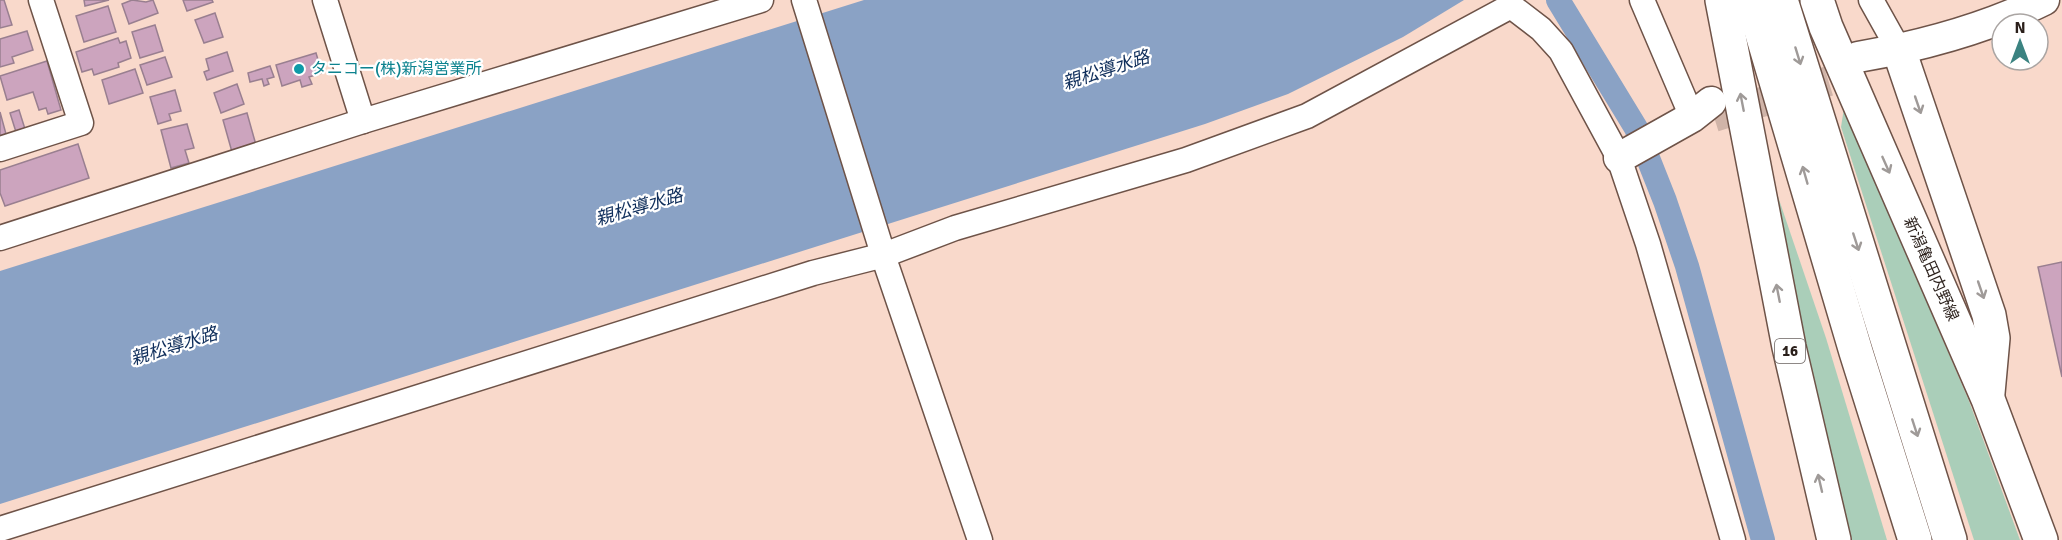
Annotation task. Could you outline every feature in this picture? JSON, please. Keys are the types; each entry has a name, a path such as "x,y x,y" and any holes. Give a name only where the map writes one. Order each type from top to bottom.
{"main road":[{"name":"16","path":"1722,0 1789,347 1834,540"},
{"path":"1752,0 1856,352 1915,540"},
{"path":"1781,0 1950,540"},
{"name":"新潟亀田内野線","path":"1817,0 1831,38 1993,413 2041,540"},
{"path":"1899,50 1989,315 1993,338 1993,413 2024,540"},
{"path":"1993,413 2055,540"}],"street":[{"path":"0,148 81,123 41,0"},
{"path":"325,0 363,121"},
{"path":"0,238 363,121 761,0"},
{"path":"1623,156 1706,112 1641,0"},
{"path":"1871,0 1899,50"},
{"path":"1861,64 2023,10 2044,0"},
{"path":"805,3 882,248 980,540"},
{"path":"0,529 813,273 882,248 1186,160 1307,116 1511,6 1541,29 1561,51 1623,156 1733,540"}],"green space":[{"path":"1844,108 1969,401 2020,540 1974,540 1841,127"},
{"path":"1768,167 1826,338 1887,540 1852,540 1808,379"}],"water":[{"name":"親松導水路","path":"864,0 1464,0 1403,37 1288,94 1205,124 0,504 0,271"}],"building":[{"path":"0,0 4,0 12,25 0,28"},
{"path":"84,0 109,0 85,6"},
{"path":"132,0 146,2 153,0 158,13 129,24 122,4"},
{"path":"183,0 212,0 213,2 187,11"},
{"path":"108,6 116,32 84,42 76,16"},
{"path":"215,13 223,37 204,43 195,20"},
{"path":"155,25 163,51 140,58 132,32"},
{"path":"27,31 33,50 12,57 14,63 0,67 0,39"},
{"path":"118,38 120,43 126,41 131,58 118,63 119,67 94,75 92,69 82,72 76,52"},
{"path":"227,52 233,71 207,80 204,72 209,70 206,59"},
{"name":"タニコー(株)新潟営業所","path":"316,53 322,73 309,77 312,84 302,87 300,80 282,86 276,65"},
{"path":"165,57 172,77 147,85 140,65"},
{"path":"47,61 61,110 48,114 46,108 39,110 33,92 7,100 0,76"},
{"path":"270,66 274,77 267,79 269,84 264,86 262,79 250,82 248,73"},
{"path":"135,69 143,93 109,104 102,80"},
{"path":"237,84 244,104 221,113 214,93"},
{"path":"175,90 181,111 169,114 171,120 158,124 150,97"},
{"path":"19,110 25,129 16,132 10,113"},
{"path":"0,112 6,134 0,136"},
{"path":"247,113 256,145 232,152 223,120"},
{"path":"187,124 194,148 185,150 189,163 171,168 161,130"},
{"path":"78,144 89,178 5,206 0,193 0,170"},
{"path":"2062,262 2062,377 2038,267"}],"waterway":[{"path":"1558,0 1636,128 1665,201 1687,266 1763,540"}],"tunnel":[{"path":"1714,117 1864,70"}],"place":[{"name":"タニコー(株)新潟営業所","path":"299,69"}]}
